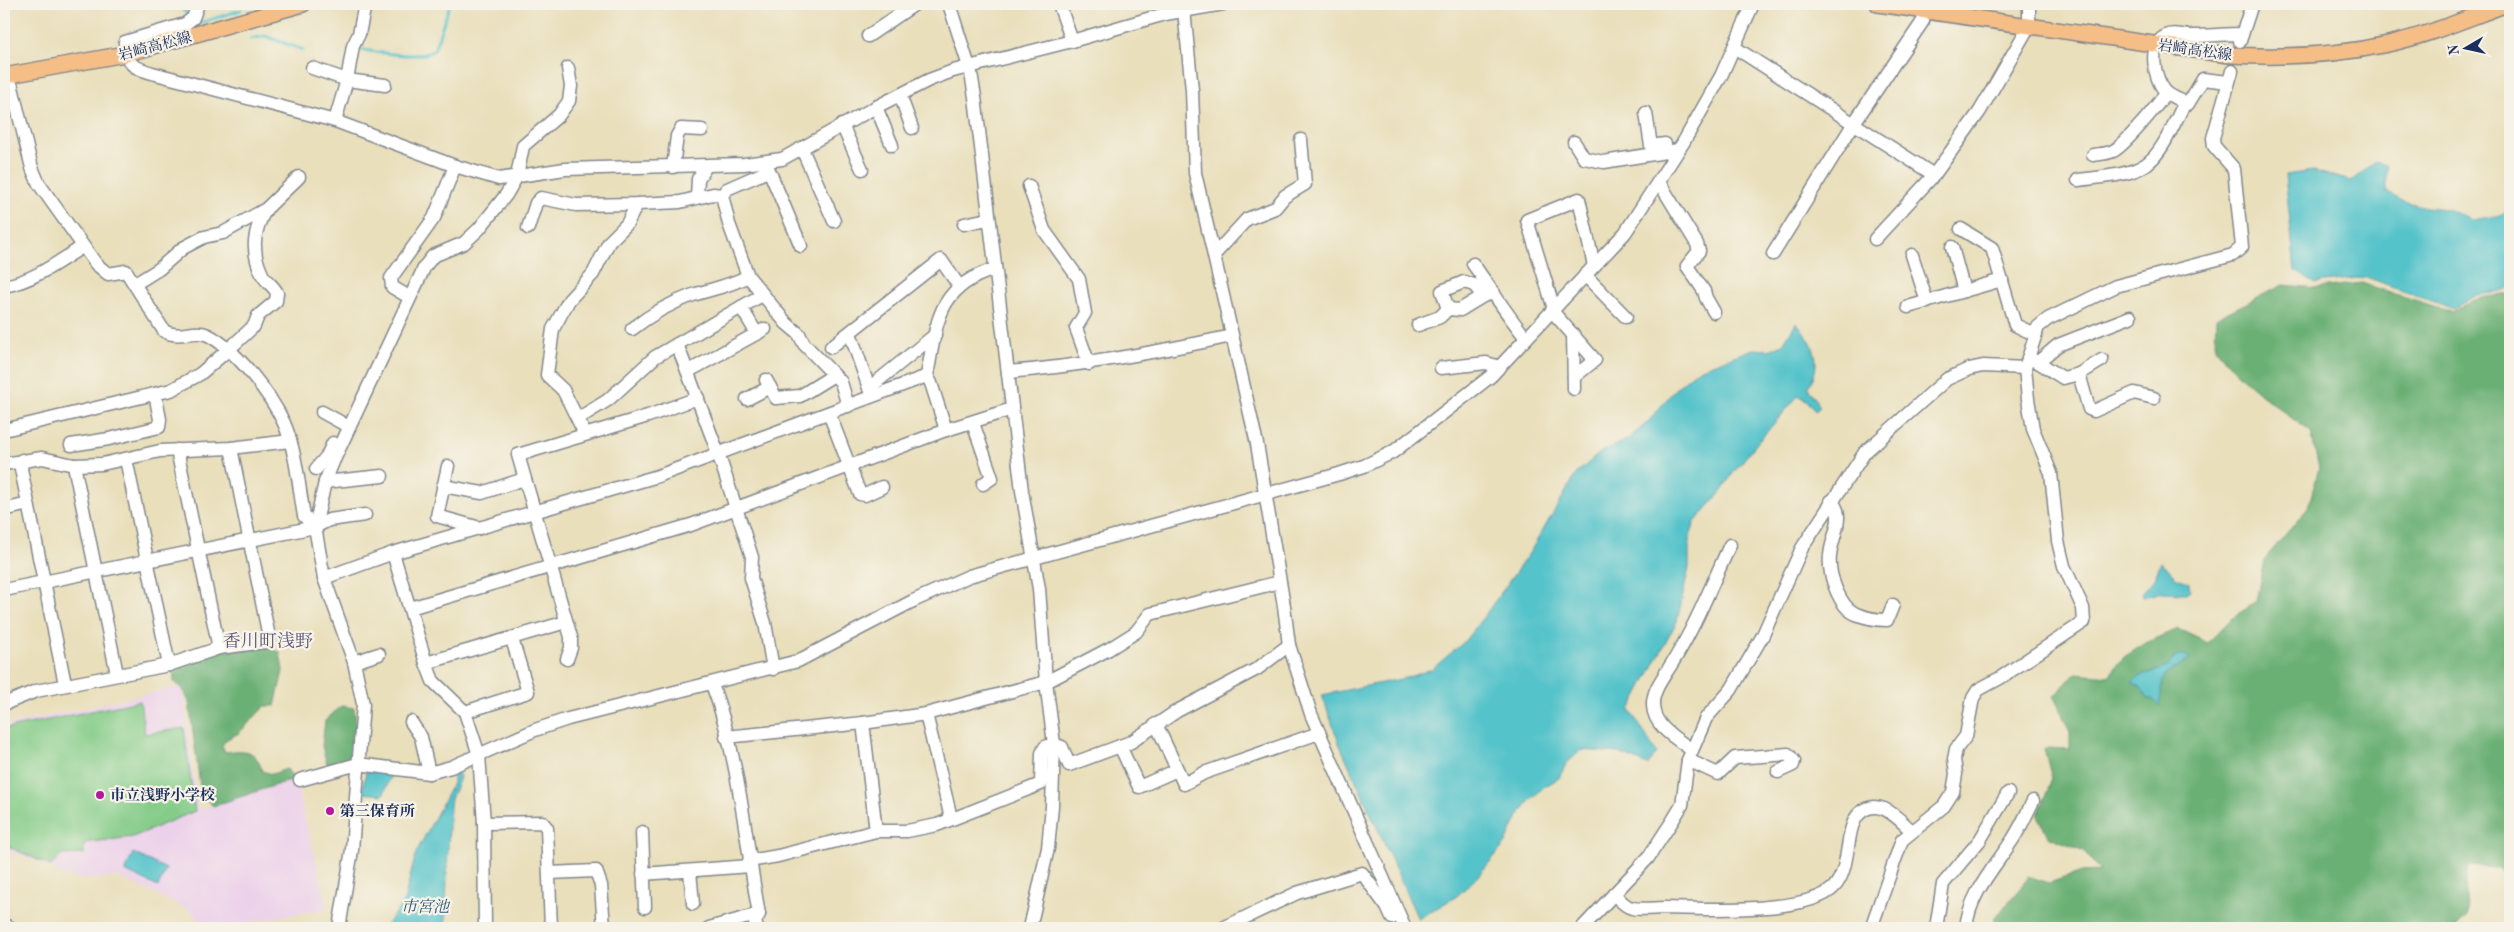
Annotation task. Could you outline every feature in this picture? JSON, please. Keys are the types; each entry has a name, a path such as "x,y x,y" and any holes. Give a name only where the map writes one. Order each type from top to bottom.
{"main road":[{"name":"岩崎高松線","path":"7,76 125,54 303,4"},
{"name":"岩崎高松線","path":"1878,4 1924,10 1959,10 2029,26 2230,55 2277,58 2316,56 2390,44 2507,4"}],"street":[{"path":"198,4 193,18 185,24 125,42 125,54 135,68 335,121 455,166 499,179 565,169 673,166 767,167"},
{"path":"335,121 347,80 353,46 359,34 365,4"},
{"path":"868,36 915,4"},
{"path":"949,4 970,67 975,97 988,219 1022,490 1034,557 1054,744 1052,806 1048,848 1030,928"},
{"path":"1059,4 1072,41"},
{"path":"722,195 727,189 802,149 842,125 929,80 970,67 1184,10 1223,4"},
{"path":"300,780 358,764 429,773 451,767 535,730 568,719 773,669 816,654 939,588 969,576 1266,495 1364,466 1393,452 1491,376 1625,233 1659,182 1721,76 1753,4"},
{"path":"1874,239 1934,175 1980,111 2029,26 2029,4"},
{"path":"1871,928 1902,840 1944,806 1953,792 1956,774 1954,760 1956,749 1966,736 1973,698 1978,690 2000,678 2084,622 2083,608 2064,566 2058,541 2051,473 2033,429 2030,363 2038,327 2048,318 2116,286 2233,255 2242,247 2234,168 2214,146 2213,138 2230,76 2203,78 2188,104 2166,92 2155,73 2157,45 2163,36 2172,34 2241,38 2252,4"},
{"path":"1184,10 1192,90 1195,173 1266,495 1289,645 1300,685 1319,733 1405,928"},
{"path":"1773,254 1854,123 1923,21 1924,10"},
{"path":"1734,47 1934,175"},
{"path":"312,68 347,80 385,85"},
{"path":"340,928 352,850 363,704 354,662 324,578 315,526 325,482 396,325 425,266 433,256 464,243 479,229 506,195 517,176 523,146 559,115 569,101 571,86 568,68"},
{"path":"7,76 32,168 39,184 82,247 108,274 126,271 164,331 179,336 204,333 228,350 269,397 284,423 290,441 304,516 315,526"},
{"path":"2093,155 2113,152 2124,144 2161,101 2166,92"},
{"path":"900,95 912,128"},
{"path":"2078,180 2138,170 2154,160 2164,147 2185,102"},
{"path":"876,107 892,145"},
{"path":"1646,113 1651,146 1680,146"},
{"path":"842,125 862,169"},
{"path":"673,166 677,136 680,129 702,130"},
{"path":"1214,255 1247,219 1275,208 1286,196 1305,184 1301,140"},
{"path":"1574,142 1584,158 1604,162 1680,146"},
{"path":"802,149 834,221"},
{"path":"409,297 392,287 391,278 434,218 455,166"},
{"path":"697,197 698,179 706,166"},
{"path":"767,167 801,246"},
{"path":"135,284 159,269 184,248 204,237 223,233 266,209 299,177"},
{"path":"1659,182 1697,244 1699,251 1687,266 1704,291 1714,312"},
{"path":"1029,186 1044,230 1078,279 1084,313 1076,328 1089,364"},
{"path":"528,228 536,203 541,198 576,205 637,204 680,202 714,194 722,195"},
{"path":"722,195 729,224 748,276 841,382 848,406"},
{"path":"1573,334 1574,383 1595,360 1553,310 1526,220 1579,199 1590,271 1626,318"},
{"path":"585,434 579,418 569,404 563,390 547,375 553,329 568,300 593,274 608,242 626,224 637,204"},
{"path":"4,430 155,394 184,384 228,350 254,326 258,316 276,301 277,294 262,274 254,247 255,230 266,209"},
{"path":"964,224 988,219"},
{"path":"1961,228 1992,248 2015,325 2036,336"},
{"path":"4,286 17,284 36,275 82,247"},
{"path":"1952,247 1964,291"},
{"path":"1912,255 1928,302"},
{"path":"831,347 941,260 959,286"},
{"path":"1473,264 1489,294 1526,338"},
{"path":"946,430 931,382 927,376 941,310 952,292 959,286 980,273 995,269"},
{"path":"632,329 648,317 691,296 738,282 748,276"},
{"path":"1908,307 2002,280"},
{"path":"1448,309 1442,291 1464,282 1474,285 1489,294"},
{"path":"579,418 608,400 655,357 762,294"},
{"path":"1418,325 1440,317 1448,309 1460,310 1489,294"},
{"path":"689,372 761,331 741,307"},
{"path":"1582,928 1648,858 1682,805 1690,755 1706,718 1731,690 1762,637 1802,548 1831,501 1865,452 1947,379 1970,369 1983,366 2030,363 2058,346 2130,317"},
{"path":"316,469 327,456 391,322 396,325"},
{"path":"850,333 871,393"},
{"path":"871,393 935,335"},
{"path":"1008,372 1089,364 1232,336"},
{"path":"677,344 718,453 752,557 750,578 765,622 773,669"},
{"path":"2030,363 2063,378 2079,374 2102,360"},
{"path":"1441,368 1486,363 1500,367"},
{"path":"2079,374 2086,402 2089,409 2094,411 2134,393 2154,398"},
{"path":"747,399 768,383 776,398 800,396 834,375"},
{"path":"324,578 393,553 658,476 848,406 871,393 927,376"},
{"path":"71,444 109,439 159,427 160,419 155,394"},
{"path":"567,659 571,638 518,455 648,416 698,398"},
{"path":"410,608 691,525 946,430 973,423 1012,409"},
{"path":"322,412 342,422"},
{"path":"829,413 860,494 865,495 882,488"},
{"path":"973,423 992,478 982,484"},
{"path":"4,464 42,458 74,465 126,459 160,450 231,448 290,441"},
{"path":"4,704 36,691 169,664 218,648 264,642 269,637 231,448"},
{"path":"177,450 218,648"},
{"path":"126,459 169,664"},
{"path":"22,460 21,469 65,684"},
{"path":"74,465 117,674"},
{"path":"448,466 437,516 480,528"},
{"path":"325,482 382,476"},
{"path":"444,486 482,493 524,479"},
{"path":"1831,501 1837,507 1840,516 1830,557 1830,570 1842,598 1855,614 1876,620 1887,620 1893,605"},
{"path":"4,510 28,504"},
{"path":"4,590 315,526 329,520 365,515"},
{"path":"1730,545 1682,648 1655,690 1652,705 1655,717 1665,730 1690,755 1718,774 1734,758 1788,754 1794,761 1793,764 1778,772"},
{"path":"393,553 433,681 465,712 479,754 484,823 485,928"},
{"path":"726,737 863,723 926,714 1046,682 1109,649 1136,632 1150,614 1280,582"},
{"path":"426,663 566,622"},
{"path":"465,712 528,692 512,639"},
{"path":"643,874 690,871 750,863 876,831 907,831 937,825 1041,784 1042,754 1045,748 1054,744 1062,747 1069,765 1131,742 1177,710 1257,669 1289,645"},
{"path":"354,662 379,654"},
{"path":"712,684 741,794 759,914 755,922 757,928"},
{"path":"926,714 951,818"},
{"path":"412,722 421,737 429,773"},
{"path":"863,723 876,831"},
{"path":"1156,724 1184,784 1204,773 1319,733"},
{"path":"1120,746 1139,787 1177,770"},
{"path":"1936,928 1943,884 1980,840 2008,793"},
{"path":"1966,928 1967,916 1976,894 2014,837 2033,801"},
{"path":"1614,894 1631,908 1730,910 1800,902 1824,895 1834,888 1843,875 1854,822 1860,813 1879,807 1888,810 1912,831"},
{"path":"484,823 542,822 547,828 551,928"},
{"path":"642,832 645,907"},
{"path":"549,873 596,871 600,877 601,884 604,928"},
{"path":"690,871 693,904"},
{"path":"1222,928 1297,893 1362,873 1387,906 1397,928"},
{"path":"709,928 759,914"},
{"path":"4,925 12,928"}],"shaded area":[{"name":"市立浅野小学校","path":"182,686 198,810 295,780 328,908 217,928 202,923 191,911 119,877 85,879 63,875 39,862 4,849 4,726"}],"green space":[{"path":"2362,283 2452,312 2479,298 2510,294 2510,885 2498,868 2468,866 2465,890 2468,916 2456,928 1999,928 1994,919 2017,893 2028,876 2049,883 2082,872 2100,871 2084,851 2048,836 2038,815 2052,779 2044,748 2070,749 2070,732 2054,696 2076,673 2109,676 2124,657 2146,643 2178,629 2208,643 2231,619 2256,602 2264,560 2308,508 2319,468 2311,432 2248,383 2225,360 2215,347 2216,318 2283,285 2319,288"},
{"path":"268,648 280,652 283,671 275,706 265,706 239,733 227,739 222,745 225,752 243,751 253,754 262,771 272,774 287,769 294,779 213,806 201,794 189,702 183,689 174,682 173,667 220,651"},
{"path":"140,701 145,734 184,728 195,811 133,837 84,843 84,854 62,855 51,866 9,847 4,819 4,729"},
{"path":"341,706 354,708 357,729 352,754 342,762 327,764 322,746 325,721"}],"water":[{"path":"2377,161 2386,166 2386,190 2400,200 2426,207 2447,209 2471,220 2497,216 2510,210 2510,287 2501,292 2477,295 2454,309 2366,277 2316,283 2295,271 2285,175 2313,171 2351,181"},
{"path":"1796,323 1808,338 1815,353 1815,370 1808,387 1820,407 1815,411 1807,400 1798,396 1757,443 1733,473 1722,491 1695,522 1689,540 1689,568 1677,621 1630,710 1657,753 1648,765 1619,753 1581,750 1566,764 1559,778 1544,787 1530,800 1518,816 1506,843 1477,877 1457,896 1418,919 1339,743 1322,695 1406,678 1432,669 1463,643 1485,615 1530,552 1577,473 1601,452 1628,439 1647,423 1677,387 1699,369 1753,349 1769,350 1783,344"},
{"path":"2161,562 2175,577 2189,583 2190,590 2186,593 2161,592 2144,597 2142,593 2155,578"},
{"path":"2178,656 2185,656 2190,659 2166,675 2163,680 2159,706 2152,699 2148,699 2140,687 2132,683 2138,677 2167,667"},
{"name":"市宮池","path":"457,770 460,777 450,806 446,928 384,928 404,901 416,853 453,783 453,773"},
{"path":"366,771 392,773 383,795 362,793"},
{"path":"133,853 166,869 158,887 125,871"}],"waterway":[{"path":"143,4 151,4"},
{"path":"177,4 189,16"},
{"path":"357,49 408,55 428,53 434,50 450,4"},
{"path":"196,19 200,23 241,10"},
{"path":"250,39 265,36 303,50"}],"place":[{"name":"市立浅野小学校","path":"100,795"},
{"name":"第三保育所","path":"330,811"}],"district":[{"name":"香川町浅野","path":"268,641"}]}
